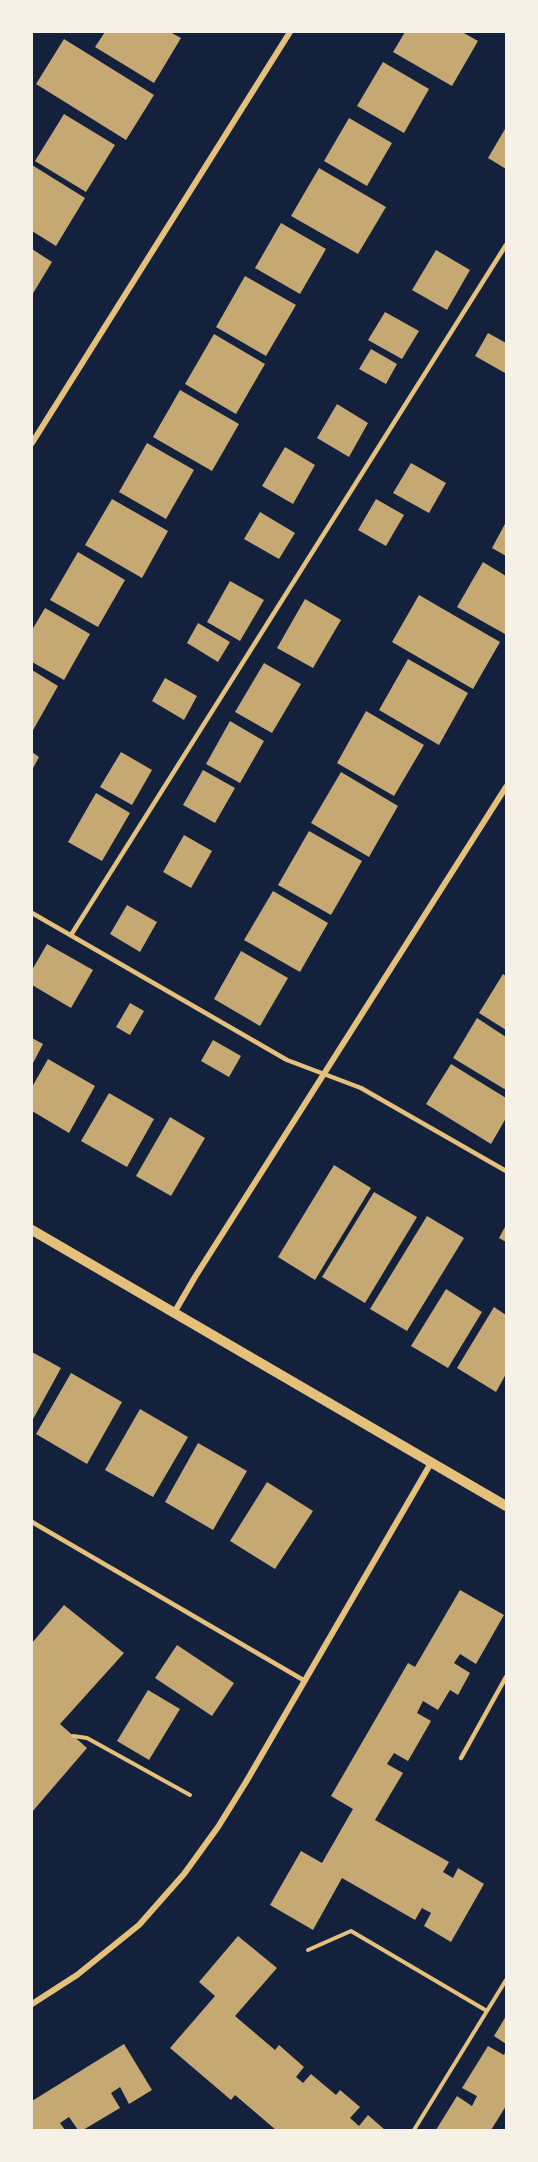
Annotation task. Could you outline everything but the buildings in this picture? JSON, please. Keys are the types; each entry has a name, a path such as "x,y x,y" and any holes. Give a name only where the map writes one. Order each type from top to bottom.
{"street":[{"path":"32,443 290,32"},
{"path":"174,1313 507,787"},
{"path":"32,1230 507,1506"},
{"path":"32,2004 77,1975 139,1925 176,1882 218,1827 431,1463"}],"lane":[{"path":"71,935 507,245"},
{"path":"32,913 287,1060 362,1088 507,1172"},
{"path":"32,1522 305,1681"},
{"path":"461,1758 507,1677"}],"path":[{"path":"73,1736 87,1738 190,1795"},
{"path":"308,1950 351,1930 487,2011"},
{"path":"414,2130 507,1980"}]}
